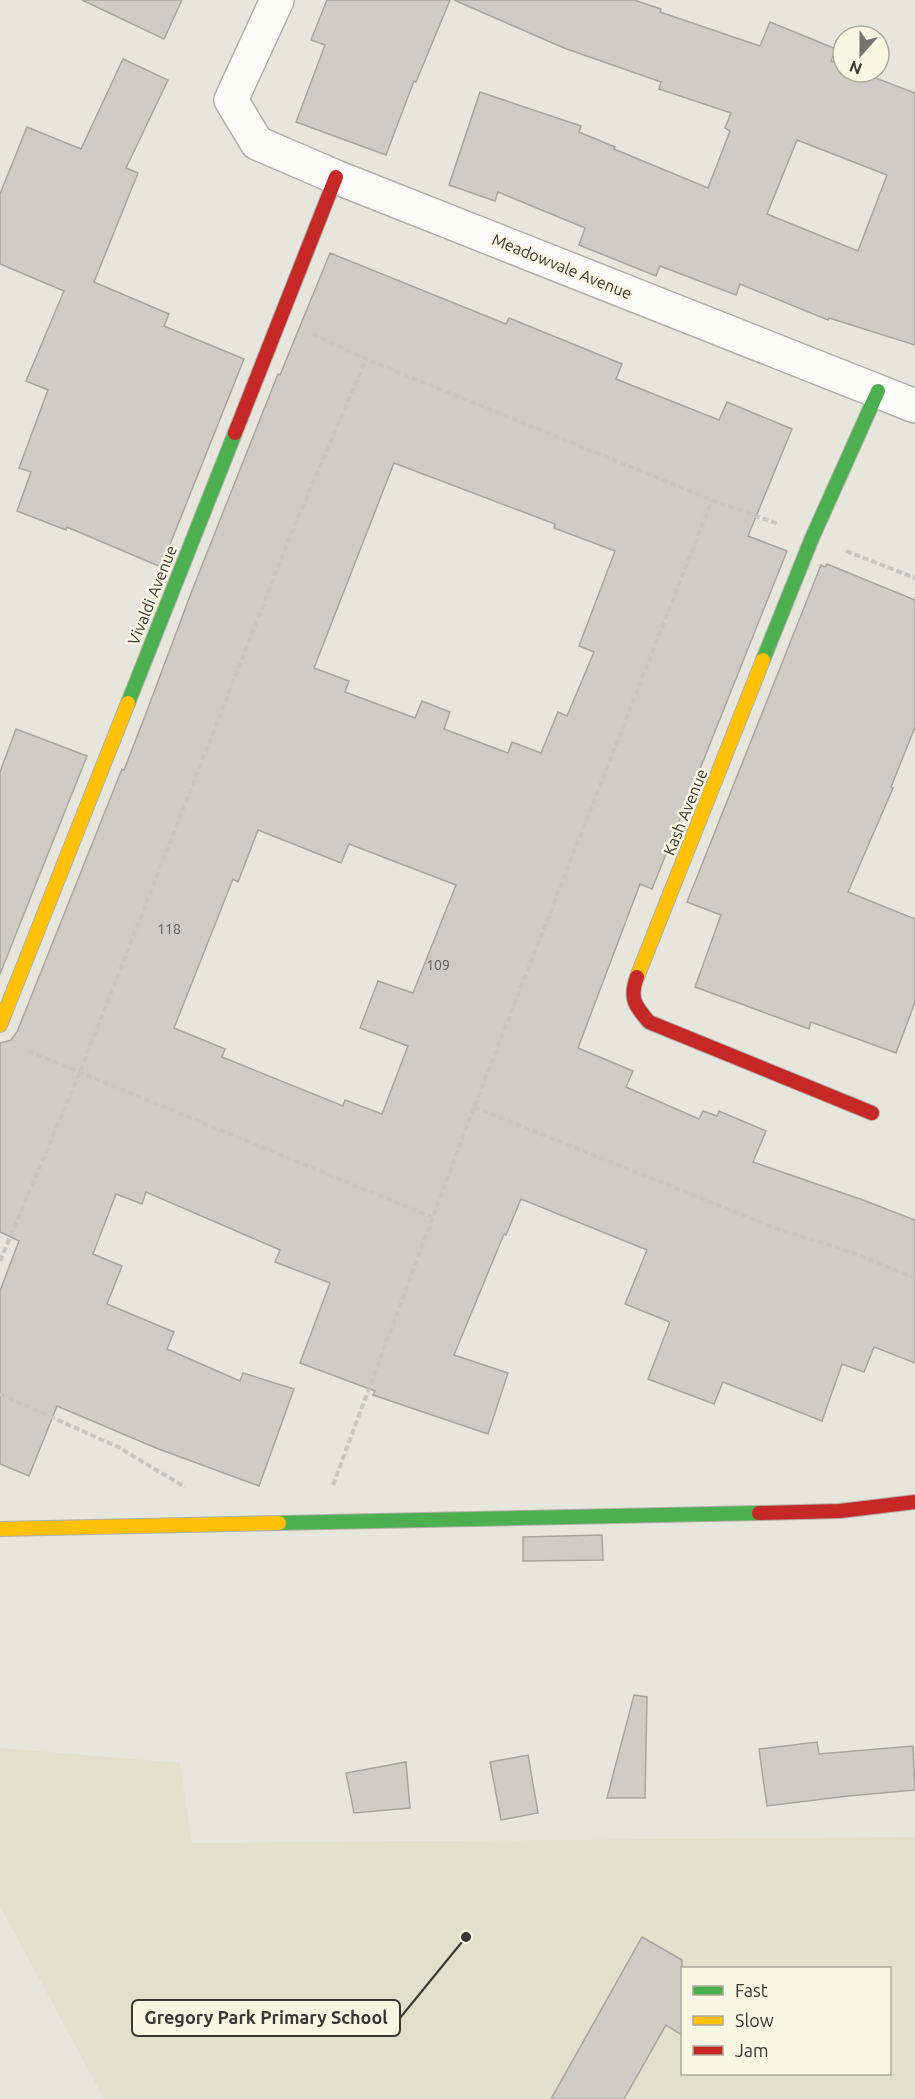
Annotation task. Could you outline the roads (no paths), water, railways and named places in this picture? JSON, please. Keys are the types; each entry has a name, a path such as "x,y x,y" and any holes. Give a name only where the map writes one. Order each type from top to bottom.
{"street":[{"name":"Meadowvale Avenue","path":"277,0 231,100 257,143 336,177 915,406"},
{"name":"Vivaldi Avenue","path":"0,1025 336,177"},
{"name":"Kash Avenue","path":"872,1113 650,1022 636,1007 633,990 812,538 878,391"},
{"path":"0,1529 840,1511 915,1502"}],"place":[{"name":"Gregory Park Primary School","path":"466,1937"}]}
